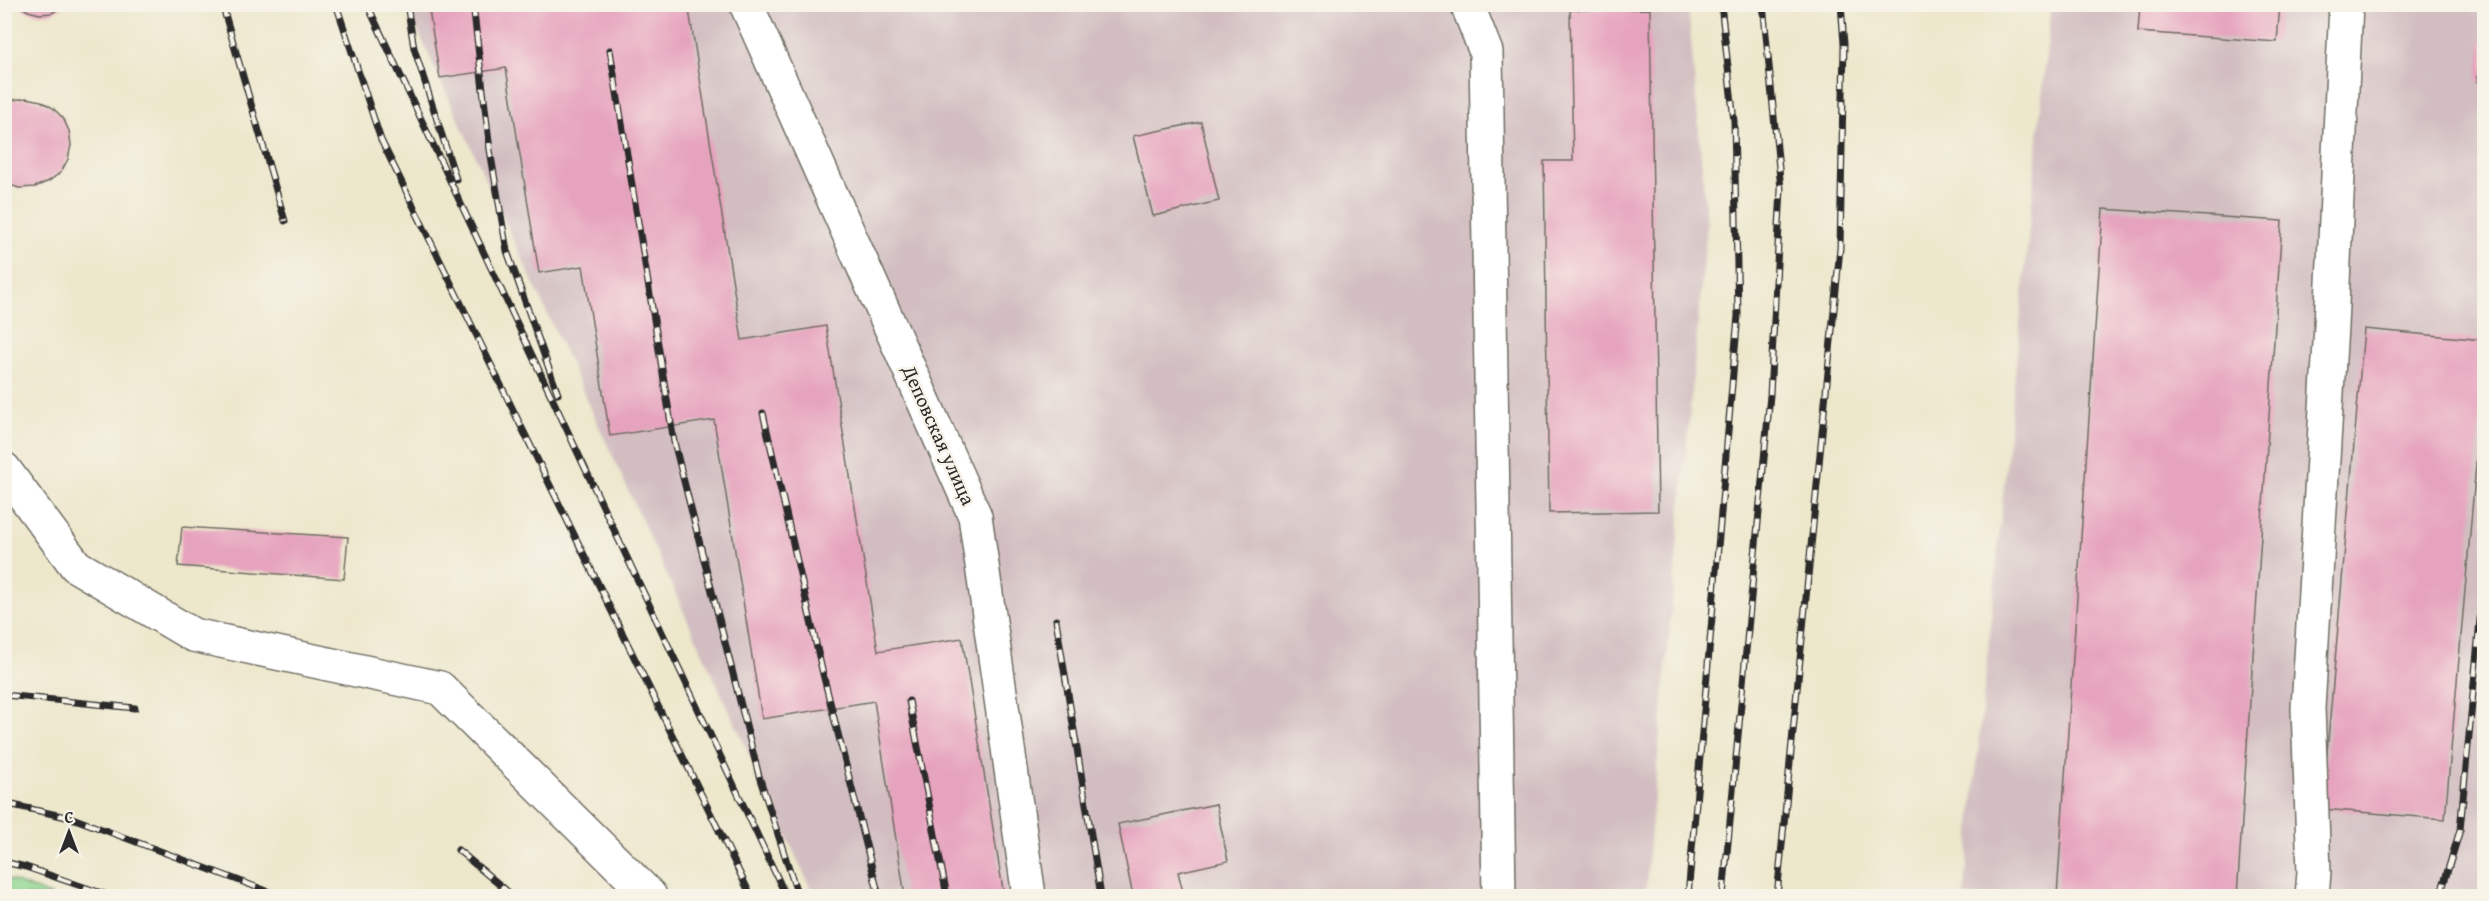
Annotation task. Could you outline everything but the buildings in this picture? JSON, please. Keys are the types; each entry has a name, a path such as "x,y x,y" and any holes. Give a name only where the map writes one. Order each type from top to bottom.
{"street":[{"name":"Деповская улица","path":"746,4 975,516 1029,897"},
{"path":"1467,4 1486,52 1499,897"},
{"path":"2312,897 2314,872 2308,708 2333,290 2346,4"},
{"path":"4,469 75,566 193,635 440,688 650,897"}],"shaded area":[{"path":"406,5 1688,5 1707,225 1645,896 814,896"},
{"path":"2051,5 2484,5 2484,896 1964,896"}],"green space":[{"path":"5,878 53,896 5,896"}],"railway":[{"path":"222,4 285,221"},
{"path":"336,4 381,140 751,896"},
{"path":"367,4 786,896"},
{"path":"407,4 414,48 456,179"},
{"path":"473,4 490,150 507,251 558,394"},
{"path":"1688,896 1738,315 1734,121 1721,4"},
{"path":"1723,896 1770,395 1781,189 1763,4"},
{"path":"1777,896 1840,248 1844,44 1841,4"},
{"path":"610,50 674,442 759,776 798,896"},
{"path":"763,413 823,674 879,896"},
{"path":"2440,896 2460,830 2484,578"},
{"path":"1056,620 1101,896"},
{"path":"4,695 135,708"},
{"path":"909,701 947,896"},
{"path":"4,803 75,819 280,896"},
{"path":"458,850 513,896"},
{"path":"4,862 26,867 110,896"}]}
